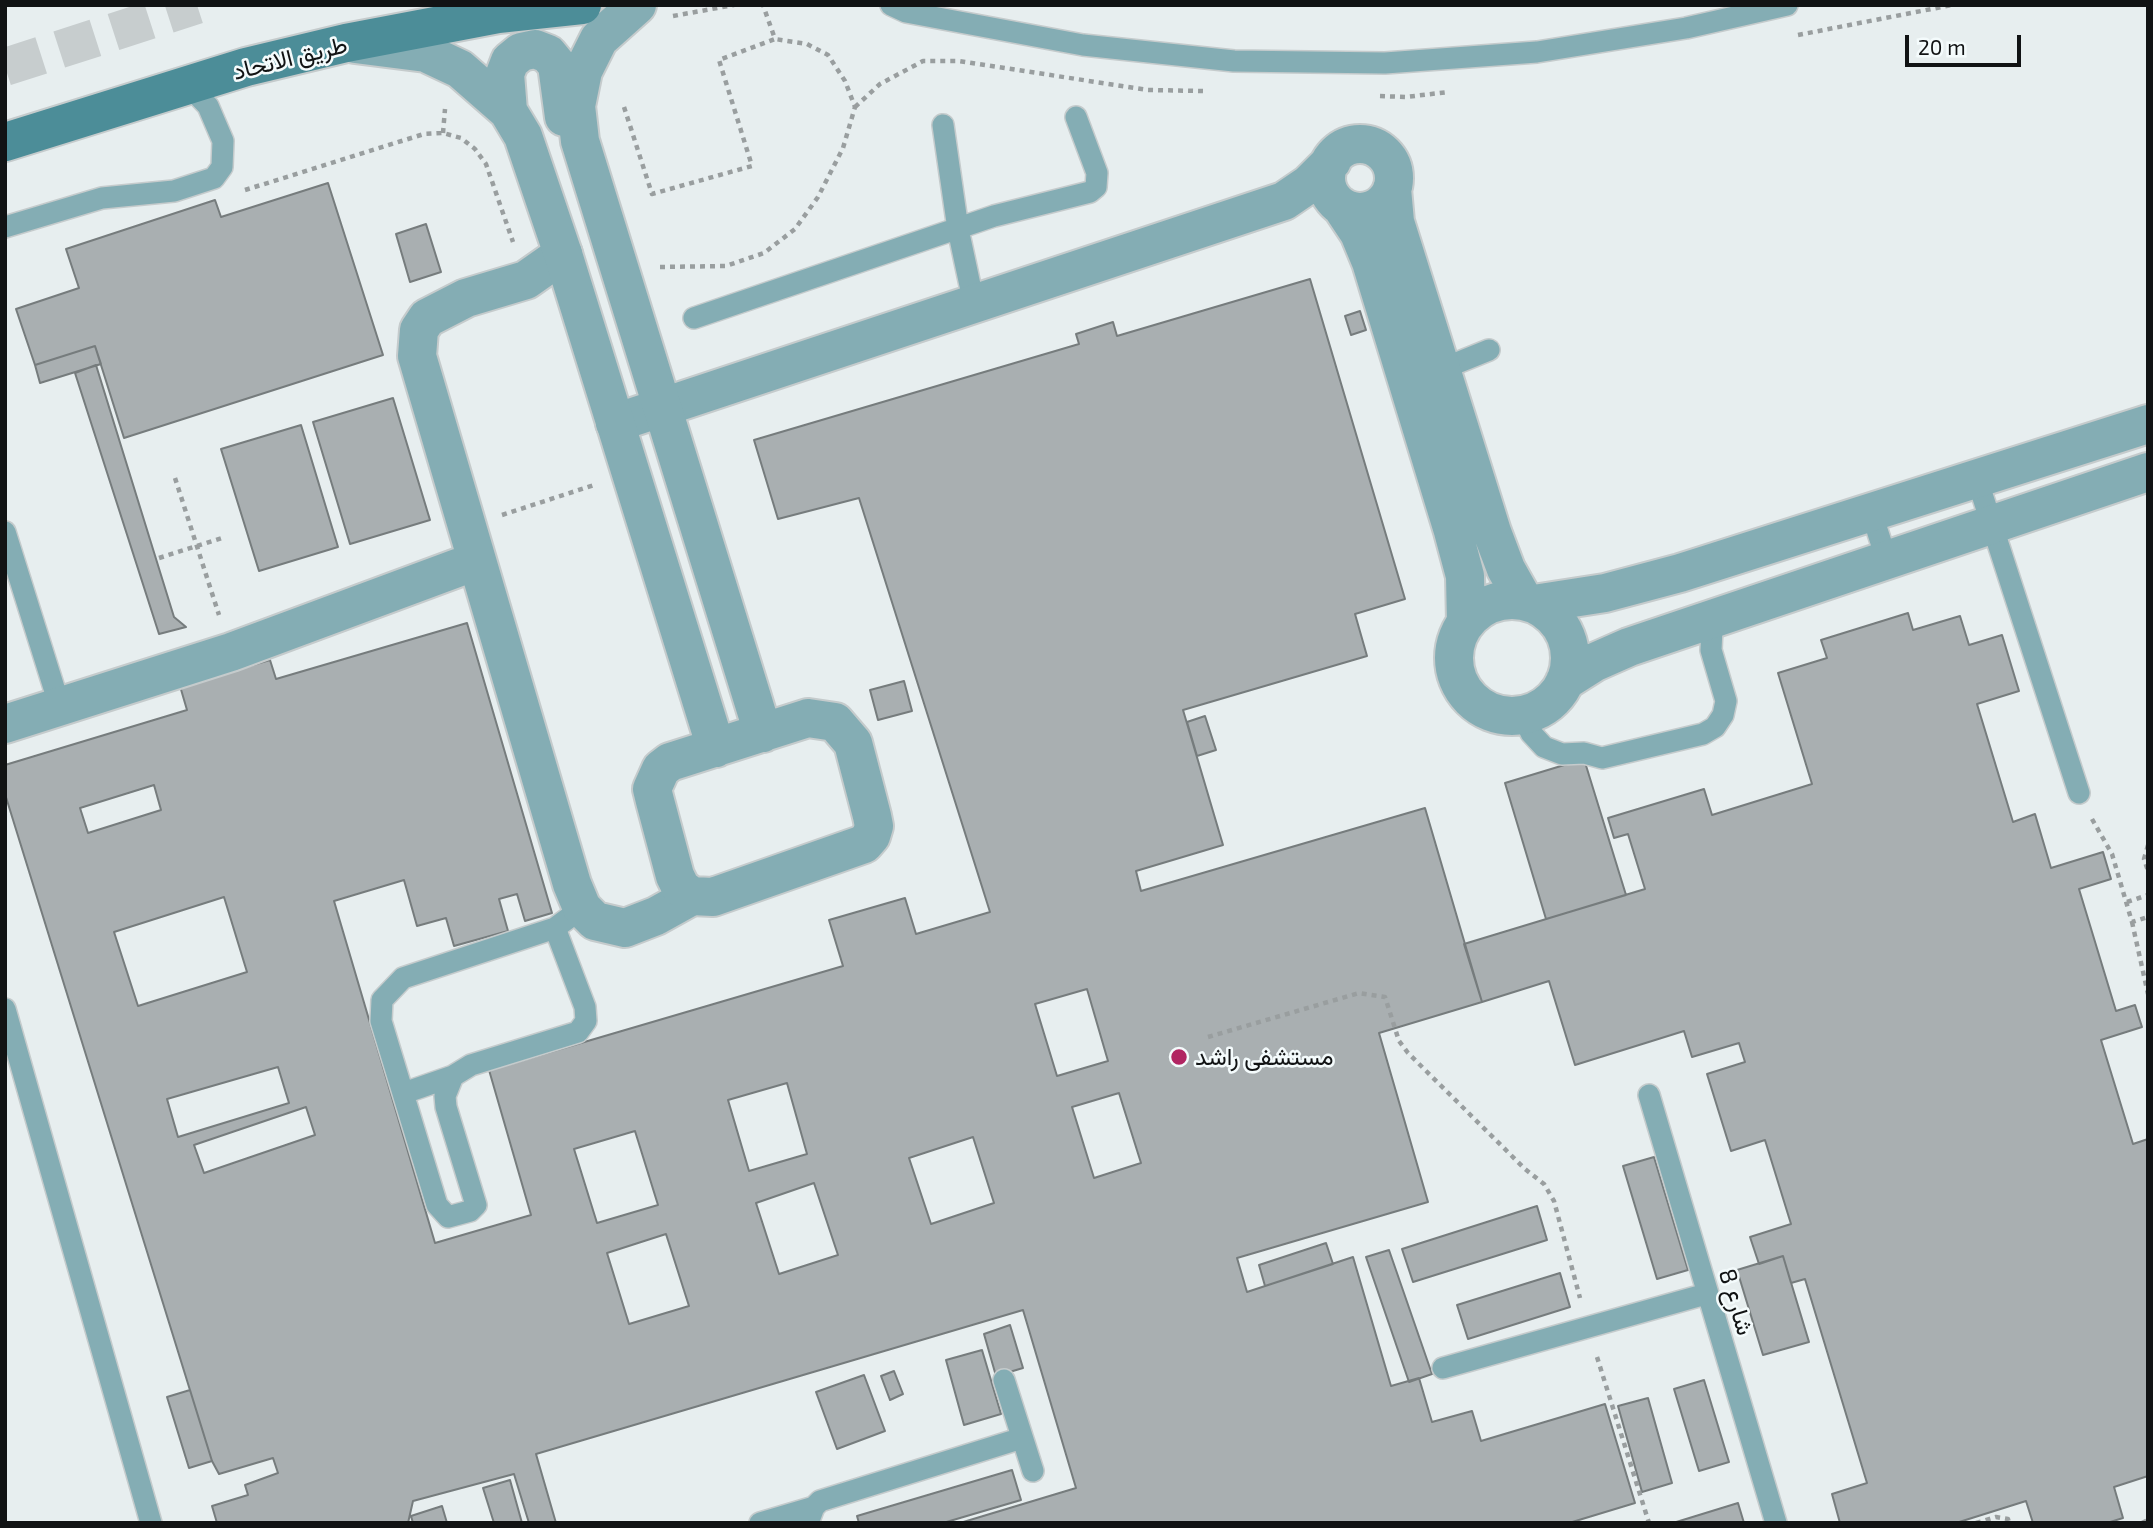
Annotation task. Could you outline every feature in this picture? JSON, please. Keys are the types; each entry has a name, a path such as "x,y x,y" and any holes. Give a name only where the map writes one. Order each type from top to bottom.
{"main road":[{"name":"طريق الاتحاد","path":"5,142 188,85 346,43 498,15 582,5"}],"street":[{"path":"651,11 599,39 583,71 576,106 584,153 763,733"},
{"path":"346,43 426,53 443,60 472,79 508,111 523,135 563,254 716,748"},
{"path":"508,111 505,74 510,61 521,52 535,49 548,54 557,65 567,137 584,153"},
{"path":"615,423 1284,201 1309,184 1346,148 1356,145 1375,148 1390,160 1394,180 1392,189 1387,200 1377,208 1364,212 1339,205 1284,201"},
{"path":"1332,161 1327,183 1359,233 1371,261 1450,518 1465,576 1466,622"},
{"path":"1392,189 1395,222 1492,532 1506,569 1529,602 1550,613 1562,628 1569,645 1570,664 1565,681"},
{"path":"563,254 526,280 442,309 426,318 419,330 417,356 572,884 569,918 625,928 656,916 692,896 713,897 864,844 871,836 874,826 872,816 853,743 846,731 835,722 808,718 670,762 661,769 652,789 675,876 681,888 692,896"},
{"path":"2148,424 1872,514 1641,584 1529,602 1492,603 1466,622 1457,639 1454,659 1458,679 1468,696 1484,708 1502,715 1522,715 1548,703 1565,681 1595,662 1629,647 1886,558 2148,472"},
{"path":"5,724 231,652 472,544"}],"lane":[{"path":"891,5 906,12 1083,45 1234,61 1385,62 1537,52 1686,27 1787,5"},
{"path":"5,227 102,198 174,191 214,178 222,167 223,141 208,106 188,85"},
{"path":"694,318 1014,210 1090,192 1098,180 1097,173 1076,117"},
{"path":"943,125 958,229 974,304"},
{"path":"1442,369 1489,350"},
{"path":"1977,480 2079,793"},
{"path":"1872,514 1886,558"},
{"path":"5,532 60,707"},
{"path":"1522,715 1531,733 1544,747 1562,754 1584,753 1602,758 1703,734 1715,727 1723,715 1726,701 1711,650 1710,639 1717,618"},
{"path":"404,1093 453,1076 471,1065 571,1035 583,1027 587,1014 569,918 403,978 382,1000 381,1021 437,1205 442,1214 453,1216 471,1210 476,1201 446,1107 445,1096 453,1076"},
{"path":"5,1009 151,1523"},
{"name":"شارع 8","path":"1648,1095 1776,1523"},
{"path":"1443,1368 1706,1294"},
{"path":"1004,1380 1033,1471"},
{"path":"760,1523 811,1515 828,1498 1022,1438"}],"path":[{"path":"651,11 734,5"},
{"path":"763,5 775,39"},
{"path":"621,268 726,266 764,253 796,229 818,197 843,148 855,107 845,81 828,55 807,44 775,39 719,60 752,166 652,194 624,107"},
{"path":"242,190 424,134 443,132 461,138 475,149 485,164 526,280"},
{"path":"472,544 631,473"},
{"path":"175,478 231,652"},
{"path":"159,558 222,538"},
{"path":"2079,793 2112,853 2127,902 2148,994"},
{"path":"2148,845 2144,859 2148,871"},
{"path":"2127,902 2148,895"},
{"path":"2132,922 2148,917"},
{"path":"1208,1037 1359,993 1385,998 1399,1041 1408,1053 1524,1169 1544,1184 1554,1200 1589,1329 1649,1523"},
{"path":"1976,1523 1996,1517 2008,1520 2009,1523"},
{"path":"2142,1523 2148,1520"}],"building":[{"path":"328,183 383,355 124,438 95,346 35,365 16,309 79,288 66,249 215,200 221,217"},
{"path":"426,224 441,272 410,282 396,234"},
{"path":"1310,279 1405,599 1355,614 1367,656 1183,710 1223,845 1136,871 1141,891 1425,808 1482,1002 1379,1033 1428,1202 1237,1258 1247,1292 1353,1257 1391,1386 1419,1378 1432,1422 1472,1411 1481,1441 1605,1404 1635,1503 1569,1523 960,1523 1076,1488 1023,1310 536,1454 556,1523 529,1523 514,1474 413,1501 408,1523 217,1523 212,1506 248,1495 245,1485 278,1473 273,1458 219,1474 212,1461 5,794 5,765 187,710 180,686 270,660 276,679 467,623 552,913 525,921 517,894 499,899 508,931 454,946 446,918 417,926 404,880 334,901 435,1243 531,1215 489,1070 843,966 829,920 905,898 916,934 990,912 859,498 778,519 754,440 1079,344 1076,334 1113,322 1117,336","holes":["154,785 161,810 88,833 80,808","224,897 247,972 138,1006 114,932","1087,989 1108,1061 1057,1076 1035,1004","278,1067 289,1103 178,1137 167,1099","787,1083 807,1154 749,1171 728,1100","1119,1093 1141,1163 1094,1178 1072,1107","306,1107 315,1135 204,1173 194,1145","635,1131 658,1205 597,1223 574,1149","973,1137 994,1203 931,1224 909,1158","814,1183 838,1255 779,1274 756,1203","666,1234 689,1306 629,1324 607,1253"]},
{"path":"1360,311 1366,330 1351,335 1345,316"},
{"path":"95,346 101,364 40,383 35,365"},
{"path":"96,365 174,617 186,627 159,634 75,373"},
{"path":"393,398 430,520 350,544 313,422"},
{"path":"301,425 338,547 259,571 221,449"},
{"path":"1908,613 1913,630 1960,616 1969,645 2002,635 2019,691 1977,704 2013,822 2035,814 2051,868 2103,852 2111,879 2079,889 2116,1011 2135,1005 2142,1027 2101,1040 2133,1144 2148,1139 2148,1476 2114,1487 2123,1518 2107,1523 2033,1523 2026,1501 1956,1523 1840,1523 1832,1494 1867,1483 1805,1279 1791,1283 1783,1256 1759,1264 1750,1237 1791,1224 1765,1140 1731,1151 1707,1074 1745,1062 1739,1043 1692,1057 1684,1031 1575,1065 1549,981 1482,1002 1464,944 1645,889 1628,834 1614,838 1608,818 1704,789 1712,815 1812,784 1778,673 1827,658 1821,640"},
{"path":"904,681 912,711 878,720 870,690"},
{"path":"1205,716 1216,750 1197,756 1187,722"},
{"path":"1584,759 1626,895 1546,919 1505,783"},
{"path":"1654,1157 1688,1270 1657,1279 1623,1166"},
{"path":"1537,1206 1547,1240 1413,1282 1402,1249"},
{"path":"1326,1243 1333,1264 1265,1286 1259,1265"},
{"path":"1389,1250 1432,1374 1409,1382 1366,1257"},
{"path":"1783,1256 1809,1342 1763,1355 1737,1270"},
{"path":"1560,1273 1570,1307 1468,1339 1457,1305"},
{"path":"1010,1325 1023,1368 996,1376 984,1334"},
{"path":"982,1350 1001,1414 964,1425 946,1360"},
{"path":"894,1371 903,1394 890,1400 881,1376"},
{"path":"864,1375 885,1431 837,1449 816,1392"},
{"path":"1704,1380 1729,1462 1699,1471 1674,1389"},
{"path":"190,1390 212,1461 189,1468 167,1397"},
{"path":"1648,1398 1672,1483 1642,1492 1618,1406"},
{"path":"1012,1470 1021,1500 943,1523 859,1523 857,1516"},
{"path":"510,1480 522,1523 494,1523 483,1488"},
{"path":"1738,1503 1744,1523 1673,1523"},
{"path":"442,1506 447,1523 413,1523 411,1516"}],"tunnel":[{"path":"5,67 197,5"}],"place":[{"name":"مستشفى راشد","path":"1179,1057"}]}
